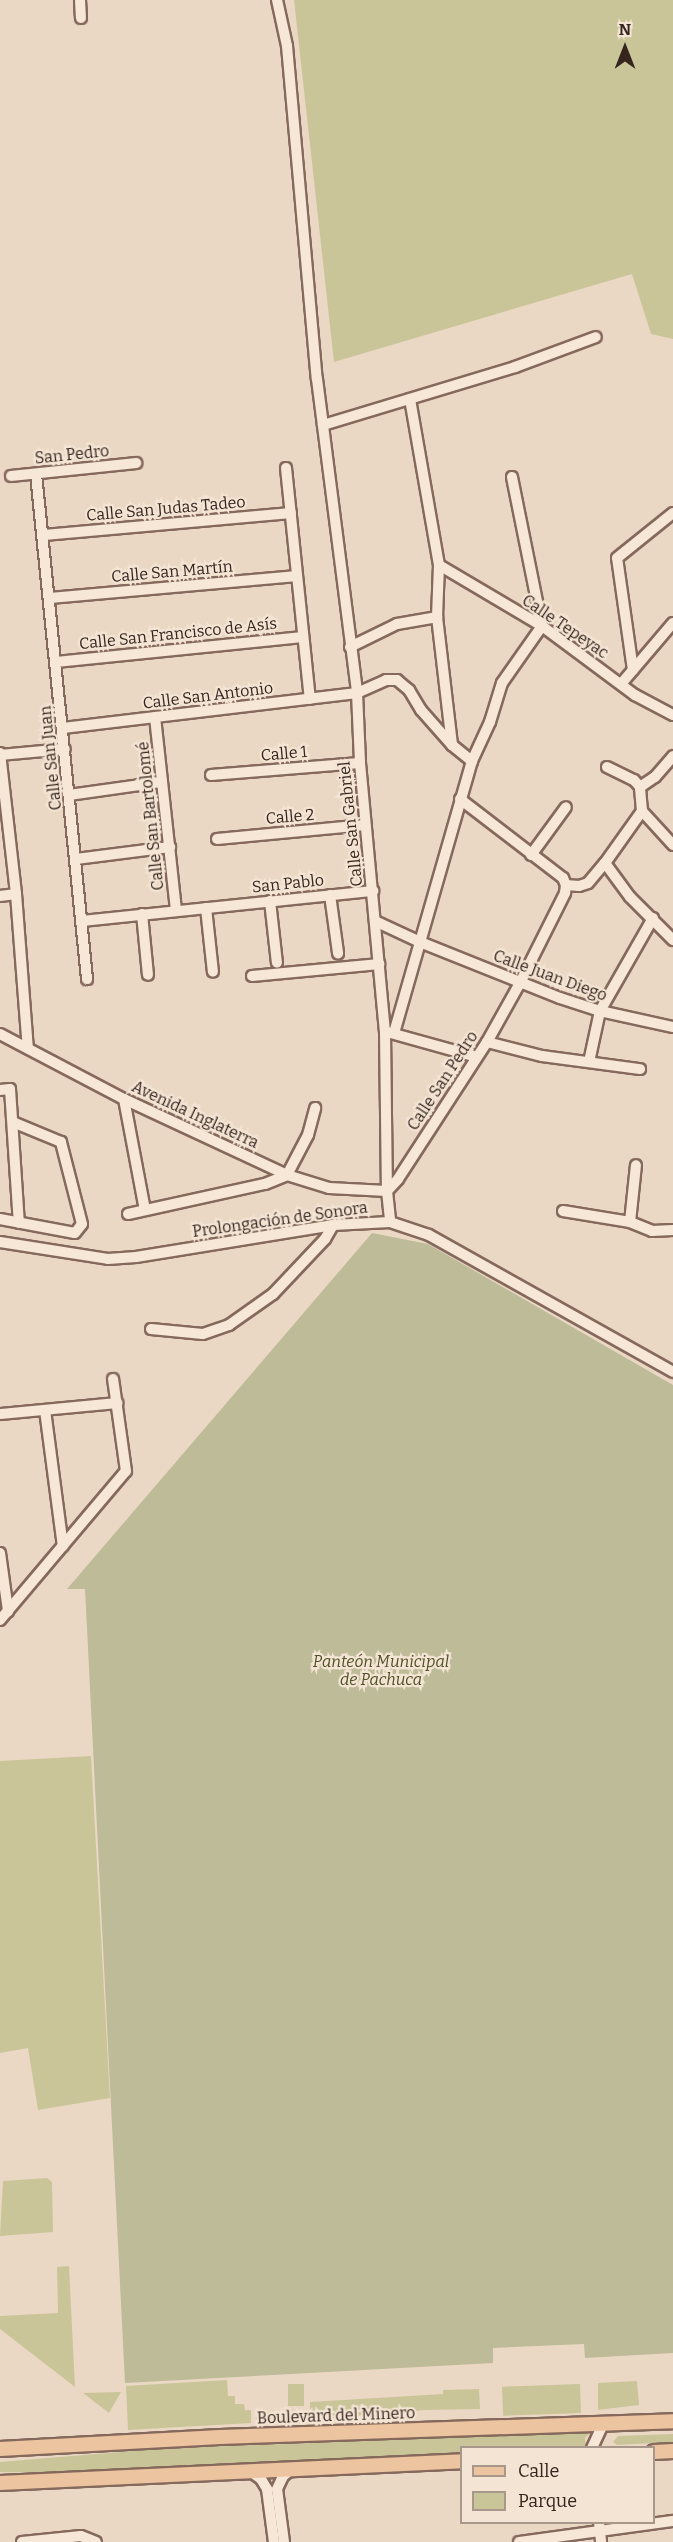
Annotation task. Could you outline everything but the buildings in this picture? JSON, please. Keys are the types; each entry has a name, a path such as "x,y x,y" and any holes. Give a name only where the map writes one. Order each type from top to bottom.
{"main road":[{"name":"Boulevard del Minero","path":"0,2449 220,2437 673,2421"},
{"path":"655,2452 673,2451"},
{"path":"0,2483 460,2461"}],"street":[{"path":"80,0 81,18"},
{"name":"Calle San Gabriel","path":"277,0 287,46 323,425 357,693 365,825 379,964 389,1032 387,1191 390,1222"},
{"path":"323,425 515,367 596,338"},
{"path":"410,399 439,566 437,617 452,745 472,761"},
{"name":"San Pedro","path":"11,476 136,463"},
{"path":"286,468 310,699"},
{"name":"Calle San Juan","path":"36,474 44,535 87,979"},
{"path":"477,1057 389,1032 420,942 472,761 489,722 501,683 542,626 512,477"},
{"name":"Calle San Judas Tadeo","path":"44,535 291,513"},
{"path":"633,670 617,558 673,513"},
{"name":"Calle Tepeyac","path":"439,566 542,626 621,684 673,715"},
{"name":"Calle San Martín","path":"50,598 297,576"},
{"path":"350,647 398,624 437,617"},
{"path":"621,684 673,623"},
{"name":"Calle San Francisco de Asís","path":"56,662 303,637"},
{"name":"Calle San Antonio","path":"63,728 357,693 386,680 398,680 409,690 421,710 452,745"},
{"name":"Calle San Bartolomé","path":"155,717 176,911"},
{"path":"28,1049 16,894 4,829 0,754 65,749"},
{"path":"640,787 655,777 673,756"},
{"name":"Calle 1","path":"211,775 360,763"},
{"path":"607,767 634,780 640,787 642,811 673,845"},
{"path":"69,795 162,782"},
{"path":"460,799 563,878 566,885 579,886 588,882 605,863 642,811"},
{"path":"531,855 566,807"},
{"name":"Calle 2","path":"218,839 365,825"},
{"path":"76,859 170,847"},
{"path":"605,863 630,897 673,940"},
{"name":"Calle San Pedro","path":"387,1191 398,1179 487,1042 520,983 565,893 566,885"},
{"name":"San Pablo","path":"82,921 373,891"},
{"path":"0,896 16,894"},
{"path":"330,894 338,953"},
{"path":"270,901 277,963"},
{"path":"206,908 213,972"},
{"path":"142,914 148,975"},
{"path":"589,1062 600,1011 652,918"},
{"name":"Calle Juan Diego","path":"375,921 520,983 600,1011 673,1027"},
{"path":"252,976 379,964"},
{"name":"Avenida Inglaterra","path":"0,1034 124,1099 287,1175 329,1188 387,1191"},
{"path":"487,1042 542,1056 640,1069"},
{"path":"5,1090 13,1122 19,1223"},
{"path":"124,1099 145,1210"},
{"path":"128,1214 265,1184 287,1175 308,1135 315,1108"},
{"path":"0,1219 75,1233 80,1230 82,1224 61,1142 13,1122"},
{"path":"630,1222 636,1165"},
{"path":"563,1211 630,1222 652,1231 673,1230"},
{"name":"Prolongación de Sonora","path":"0,1242 108,1259 136,1257 333,1225 390,1222 429,1235 673,1371"},
{"path":"151,1329 203,1334 229,1325 273,1294 325,1239 333,1225"},
{"path":"0,1620 126,1471 113,1379"},
{"path":"0,1414 117,1402"},
{"path":"45,1410 63,1546"},
{"path":"0,1553 8,1611"},
{"path":"593,2446 603,2424"},
{"path":"284,2542 277,2489 283,2476 293,2468"},
{"path":"250,2471 261,2479 267,2489 274,2542"},
{"path":"655,2524 673,2521"},
{"path":"519,2542 653,2524"},
{"path":"22,2542 81,2536 96,2542"}],"green space":[{"path":"294,0 673,0 673,339 651,334 632,274 334,362"},
{"name":"Panteón Municipal de Pachuca","path":"372,1233 428,1244 673,1385 673,2353 585,2358 584,2344 493,2348 493,2363 125,2383 85,1589 67,1589"},
{"path":"91,1756 110,2098 38,2110 28,2048 0,2053 0,1761"},
{"path":"47,2178 52,2182 53,2232 0,2236 3,2181"},
{"path":"69,2266 75,2387 0,2329 0,2316 58,2313 57,2267"},
{"path":"227,2380 228,2396 235,2396 235,2404 244,2404 245,2410 251,2410 251,2423 128,2430 126,2386"},
{"path":"637,2381 639,2405 598,2410 598,2383"},
{"path":"288,2384 304,2384 304,2406 288,2406"},
{"path":"580,2384 581,2413 503,2416 502,2387"},
{"path":"479,2389 480,2409 423,2410 374,2417 256,2422 256,2413 310,2411 310,2402 443,2394 443,2390"},
{"path":"121,2392 109,2413 83,2393"},
{"path":"591,2432 585,2438 586,2446 460,2446 460,2453 90,2473 0,2472 0,2462 156,2449"},
{"path":"673,2434 673,2442 617,2445 613,2442 618,2436"}]}
